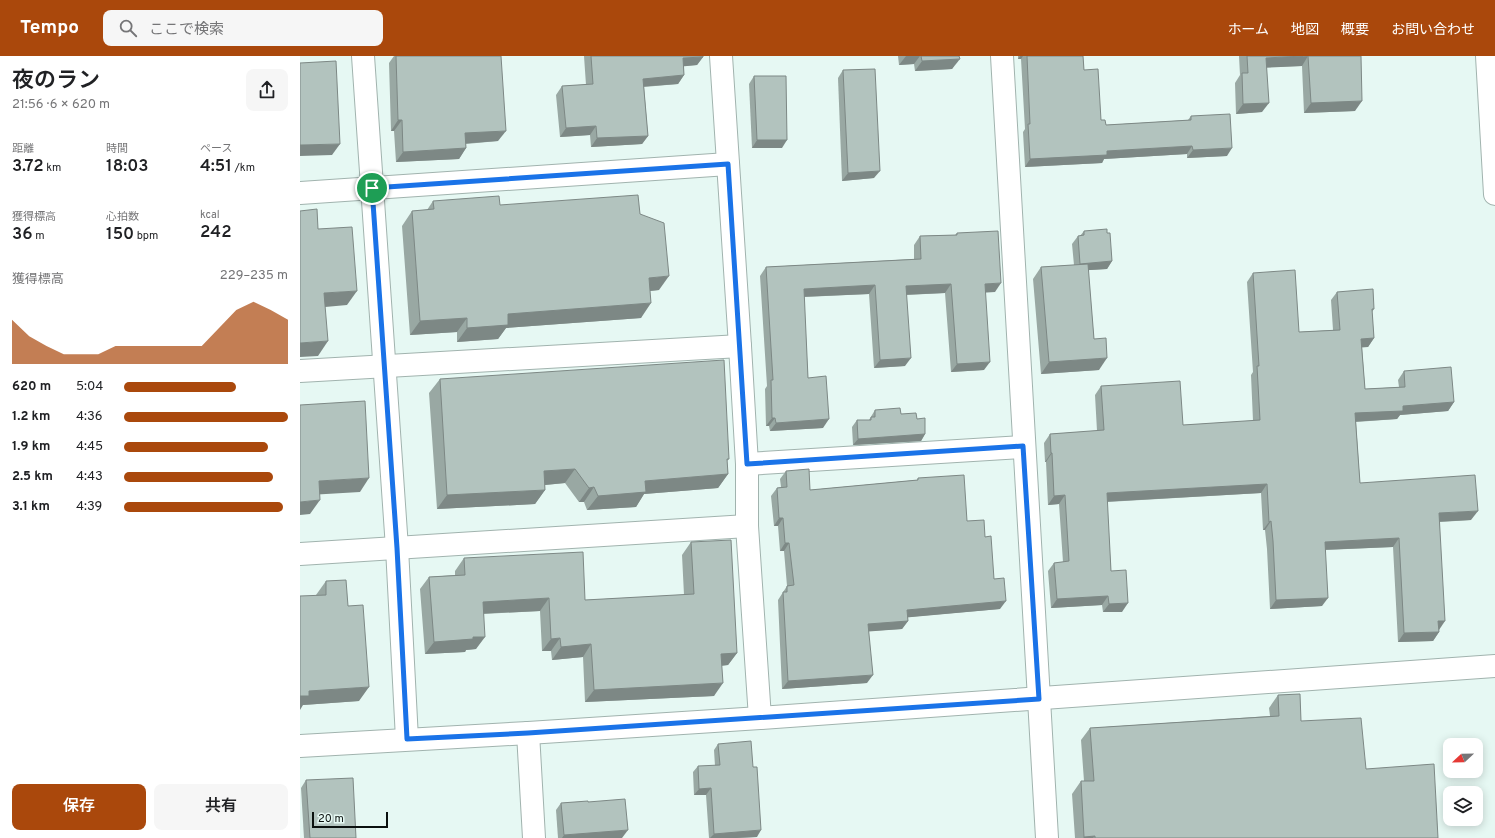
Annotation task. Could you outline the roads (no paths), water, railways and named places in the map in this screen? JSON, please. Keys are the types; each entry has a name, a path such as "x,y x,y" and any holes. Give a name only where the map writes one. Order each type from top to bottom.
{"street":[{"path":"363,56 397,548 407,739"},
{"path":"721,56 747,464 747,526 760,718"},
{"path":"1002,56 1023,446 1047,838"},
{"path":"1487,56 1495,194"},
{"path":"300,193 728,164"},
{"path":"300,372 740,346"},
{"path":"747,464 1023,446"},
{"path":"300,554 747,526"},
{"path":"300,746 760,718 1495,666"},
{"path":"528,733 534,838"}]}
